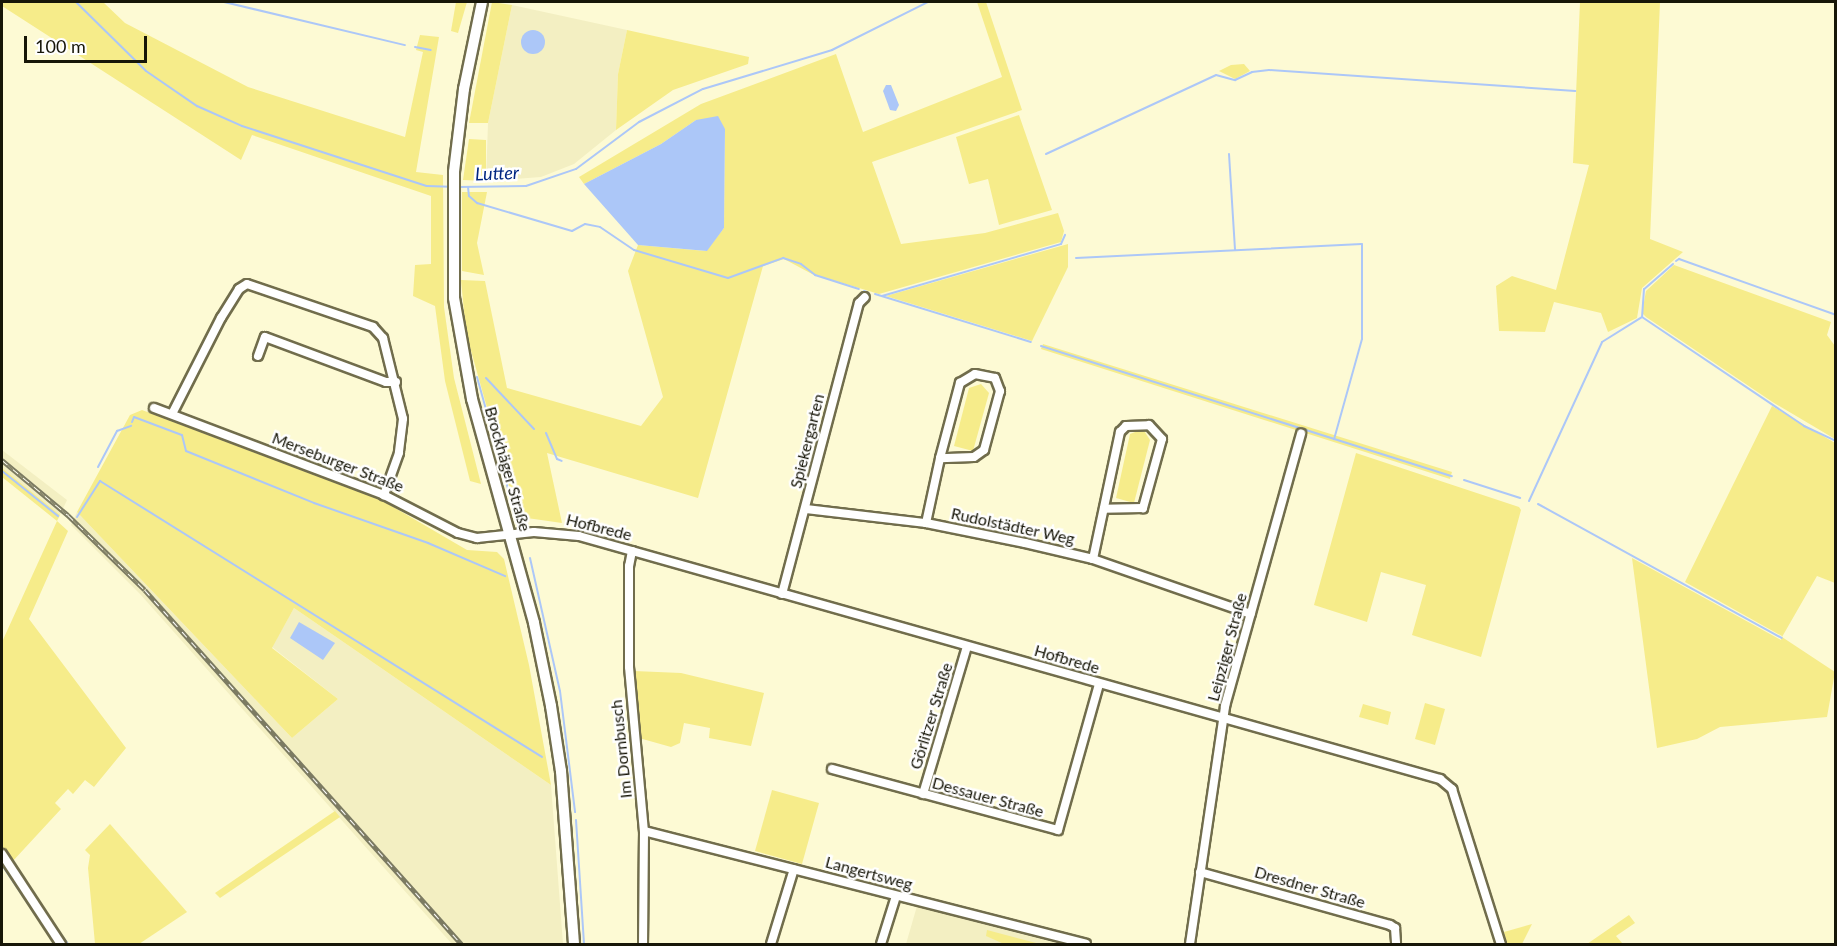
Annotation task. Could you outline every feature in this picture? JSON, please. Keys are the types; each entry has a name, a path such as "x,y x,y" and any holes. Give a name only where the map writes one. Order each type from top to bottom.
{"main road":[{"name":"Brockhäger Straße","path":"482,2 464,89 454,172 452,275 459,344 511,535 551,706 561,771 574,945"}],"street":[{"path":"172,414 221,318 239,290 248,284 373,327 383,338 396,382 403,437 384,495"},
{"name":"Spiekergarten","path":"782,594 859,303 865,297"},
{"path":"258,356 265,337 386,382 396,382"},
{"name":"Rudolstädter Weg","path":"926,523 940,458 960,382 975,374 994,378 1000,391 984,450 974,457 940,458"},
{"name":"Merseburger Straße","path":"154,408 384,495 458,533 477,538 511,535"},
{"name":"Rudolstädter Weg","path":"1093,560 1120,432 1126,426 1149,425 1162,439 1143,508 1104,509"},
{"name":"Leipziger Straße","path":"1190,945 1225,718 1301,433"},
{"name":"Rudolstädter Weg","path":"806,509 926,523 1093,560 1251,614"},
{"name":"Hofbrede","path":"511,535 557,532 632,551 1448,783 1501,945"},
{"name":"Im Dornbusch","path":"632,551 628,566 630,693 644,831 643,945"},
{"name":"Görlitzer Straße","path":"923,794 968,646"},
{"name":"Dessauer Straße","path":"832,769 1058,830 1099,684"},
{"name":"Langertsweg","path":"644,831 1086,945"},
{"path":"2,854 61,945"},
{"path":"771,945 794,869"},
{"name":"Dresdner Straße","path":"1200,872 1390,925 1395,928 1396,945"},
{"path":"881,945 896,896"}],"shaded area":[{"path":"2,2 103,2 125,23 248,87 405,137 423,52 416,50 420,35 439,37 416,172 443,175 444,307 454,378 481,484 470,481 445,381 435,306 413,296 415,265 431,264 431,196 252,135 241,160 2,6"},
{"path":"456,2 467,2 458,33 451,31"},
{"path":"492,2 512,5 488,123 469,123"},
{"path":"977,2 986,2 1022,110 872,162 901,244 985,233 1058,213 1064,231 1061,242 879,294 812,274 784,259 763,266 698,498 547,453 562,523 527,518 515,507 466,333 461,280 485,281 507,388 641,426 663,397 628,271 638,245 706,251 724,228 725,129 696,120 661,144 584,184 579,177 701,104 836,54 863,132 1002,77"},
{"path":"1580,2 1660,2 1650,239 1683,252 1642,288 1637,318 1608,332 1601,313 1554,302 1545,332 1499,331 1496,286 1512,276 1556,290 1589,165 1573,163"},
{"path":"512,5 627,30 618,74 616,130 574,164 541,177 486,181 488,123"},
{"path":"627,30 749,57 748,64 673,90 616,130 618,74"},
{"path":"1244,64 1250,71 1235,79 1219,71 1231,65"},
{"path":"1019,115 1052,210 999,225 988,179 969,184 956,137"},
{"path":"469,139 486,140 486,181 463,180"},
{"path":"462,192 487,192 477,243 484,275 462,271"},
{"path":"1068,244 1068,267 1032,341 886,296"},
{"path":"1674,265 1831,322 1827,335 1835,346 1835,439 1774,403 1642,313 1646,291"},
{"path":"1043,344 1452,472 1450,479 1041,349"},
{"path":"981,384 989,393 973,451 954,446 969,388"},
{"path":"1772,406 1835,443 1835,583 1817,576 1782,637 1835,672 1827,717 1720,727 1697,739 1657,748 1632,558 1781,640 1782,636 1685,582"},
{"path":"142,410 383,501 467,550 497,552 504,559 529,665 551,785 294,608 272,648 338,699 292,738 77,512 130,415"},
{"path":"1143,429 1150,440 1134,503 1116,498 1130,434"},
{"path":"2,450 67,500 60,515 2,468"},
{"path":"1356,453 1519,507 1521,510 1481,657 1412,635 1426,585 1381,572 1367,622 1314,605"},
{"path":"2,468 60,515 57,521 2,477"},
{"path":"77,512 292,738 338,699 272,647 294,608 551,785 563,944 452,944 140,594 71,525"},
{"path":"57,521 68,531 29,619 126,748 94,787 85,780 73,794 68,789 55,803 61,809 12,862 2,846 2,642"},
{"path":"634,671 681,673 764,693 751,746 709,738 710,728 684,723 680,743 671,747 639,738"},
{"path":"1425,703 1445,709 1435,745 1415,739"},
{"path":"1363,704 1391,712 1388,725 1359,717"},
{"path":"772,790 819,803 802,864 755,851"},
{"path":"335,811 340,817 220,898 215,893"},
{"path":"110,824 187,912 139,944 95,944 88,868 90,855 85,850"},
{"path":"917,906 986,925 1060,944 906,944"},
{"path":"1629,915 1635,923 1616,936 1623,944 1587,944"},
{"path":"1532,924 1522,944 1507,944 1504,932"},
{"path":"987,930 1040,944 1004,944 986,936"}],"water":[{"path":"533,30 538,31 544,37 544,47 538,53 533,54 528,53 522,47 521,42 522,37 528,31"},
{"path":"886,85 891,85 899,105 896,111 890,110 883,91"},
{"path":"718,116 725,129 724,228 707,251 638,245 584,184 661,144 696,120"},
{"path":"299,622 335,643 323,660 290,638"}],"waterway":[{"name":"Lutter","path":"76,2 146,71 197,106 242,126 427,186 450,187"},
{"path":"224,2 405,45"},
{"name":"Lutter","path":"459,187 526,186 576,169 639,122 703,89 832,50 928,2"},
{"path":"415,47 431,50"},
{"path":"1046,154 1216,75 1235,80 1252,72 1269,70 1575,91"},
{"path":"1229,154 1235,250"},
{"path":"468,187 469,196 477,203 572,231 585,224 600,227 634,250 728,278 783,258 801,264 815,275 859,289"},
{"path":"882,296 1061,244 1065,235"},
{"path":"1076,258 1362,244 1362,339 1334,439"},
{"path":"1676,261 1679,259 1836,315"},
{"path":"1673,264 1644,289 1642,317 1804,426 1836,441"},
{"path":"875,294 1031,342"},
{"path":"1529,501 1602,342 1642,317"},
{"path":"1041,346 1452,476"},
{"path":"477,377 513,507"},
{"path":"486,378 534,429"},
{"path":"132,422 134,417 182,435 186,451 314,503 428,543 505,576"},
{"path":"98,467 117,431 131,426"},
{"path":"546,433 557,459 562,461"},
{"path":"2,471 58,516"},
{"path":"1464,480 1520,498"},
{"path":"77,517 100,481 542,757"},
{"path":"1538,504 1782,638"},
{"path":"530,558 560,691 575,812"},
{"path":"576,820 584,944"},
{"path":"2,865 55,944"},
{"path":"42,909 68,944"}],"railway":[{"path":"2,460 68,515 145,590 462,944"}]}
